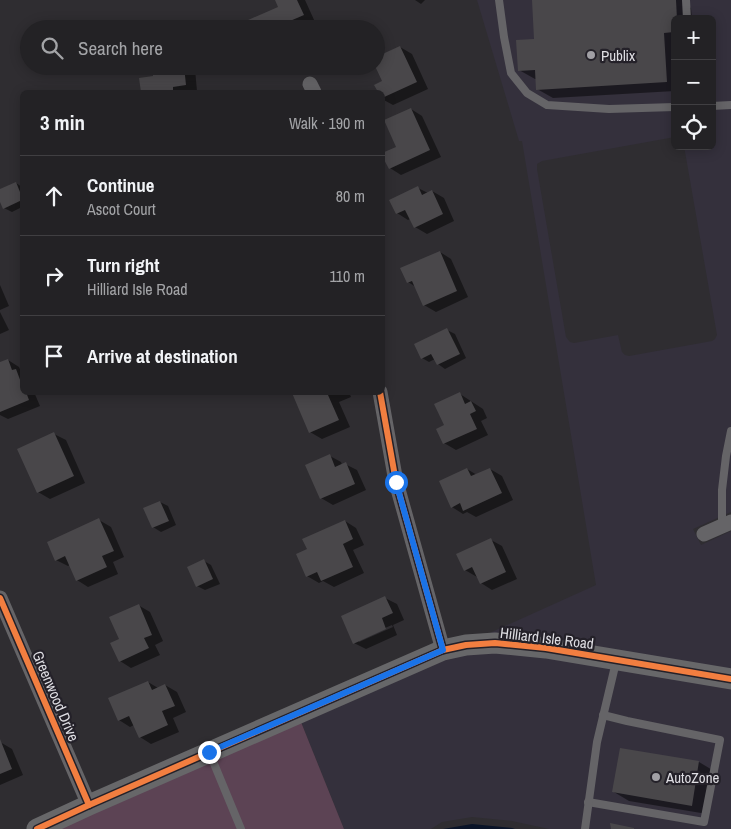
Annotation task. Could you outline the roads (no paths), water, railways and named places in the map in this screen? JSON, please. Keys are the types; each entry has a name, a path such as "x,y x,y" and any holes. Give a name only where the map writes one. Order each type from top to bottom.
{"street":[{"path":"381,395 396,482 443,650"},
{"path":"704,534 726,524"},
{"name":"Greenwood Drive","path":"0,598 89,804"},
{"name":"Hilliard Isle Road","path":"37,829 89,804 443,650 466,645 495,643 546,648 731,680"}],"lane":[{"path":"499,0 511,73 527,93 547,105 609,109 671,107"},
{"path":"686,0 687,15"},
{"path":"716,106 731,105"},
{"path":"726,524 722,490 731,431"},
{"path":"585,829 597,742 616,660"},
{"path":"588,802 703,826 720,740 603,715"},
{"path":"209,752 241,829"}],"water":[{"path":"472,824 512,828 515,829 443,829"}],"place":[{"name":"Publix","path":"591,55"},
{"name":"AutoZone","path":"656,777"}]}
